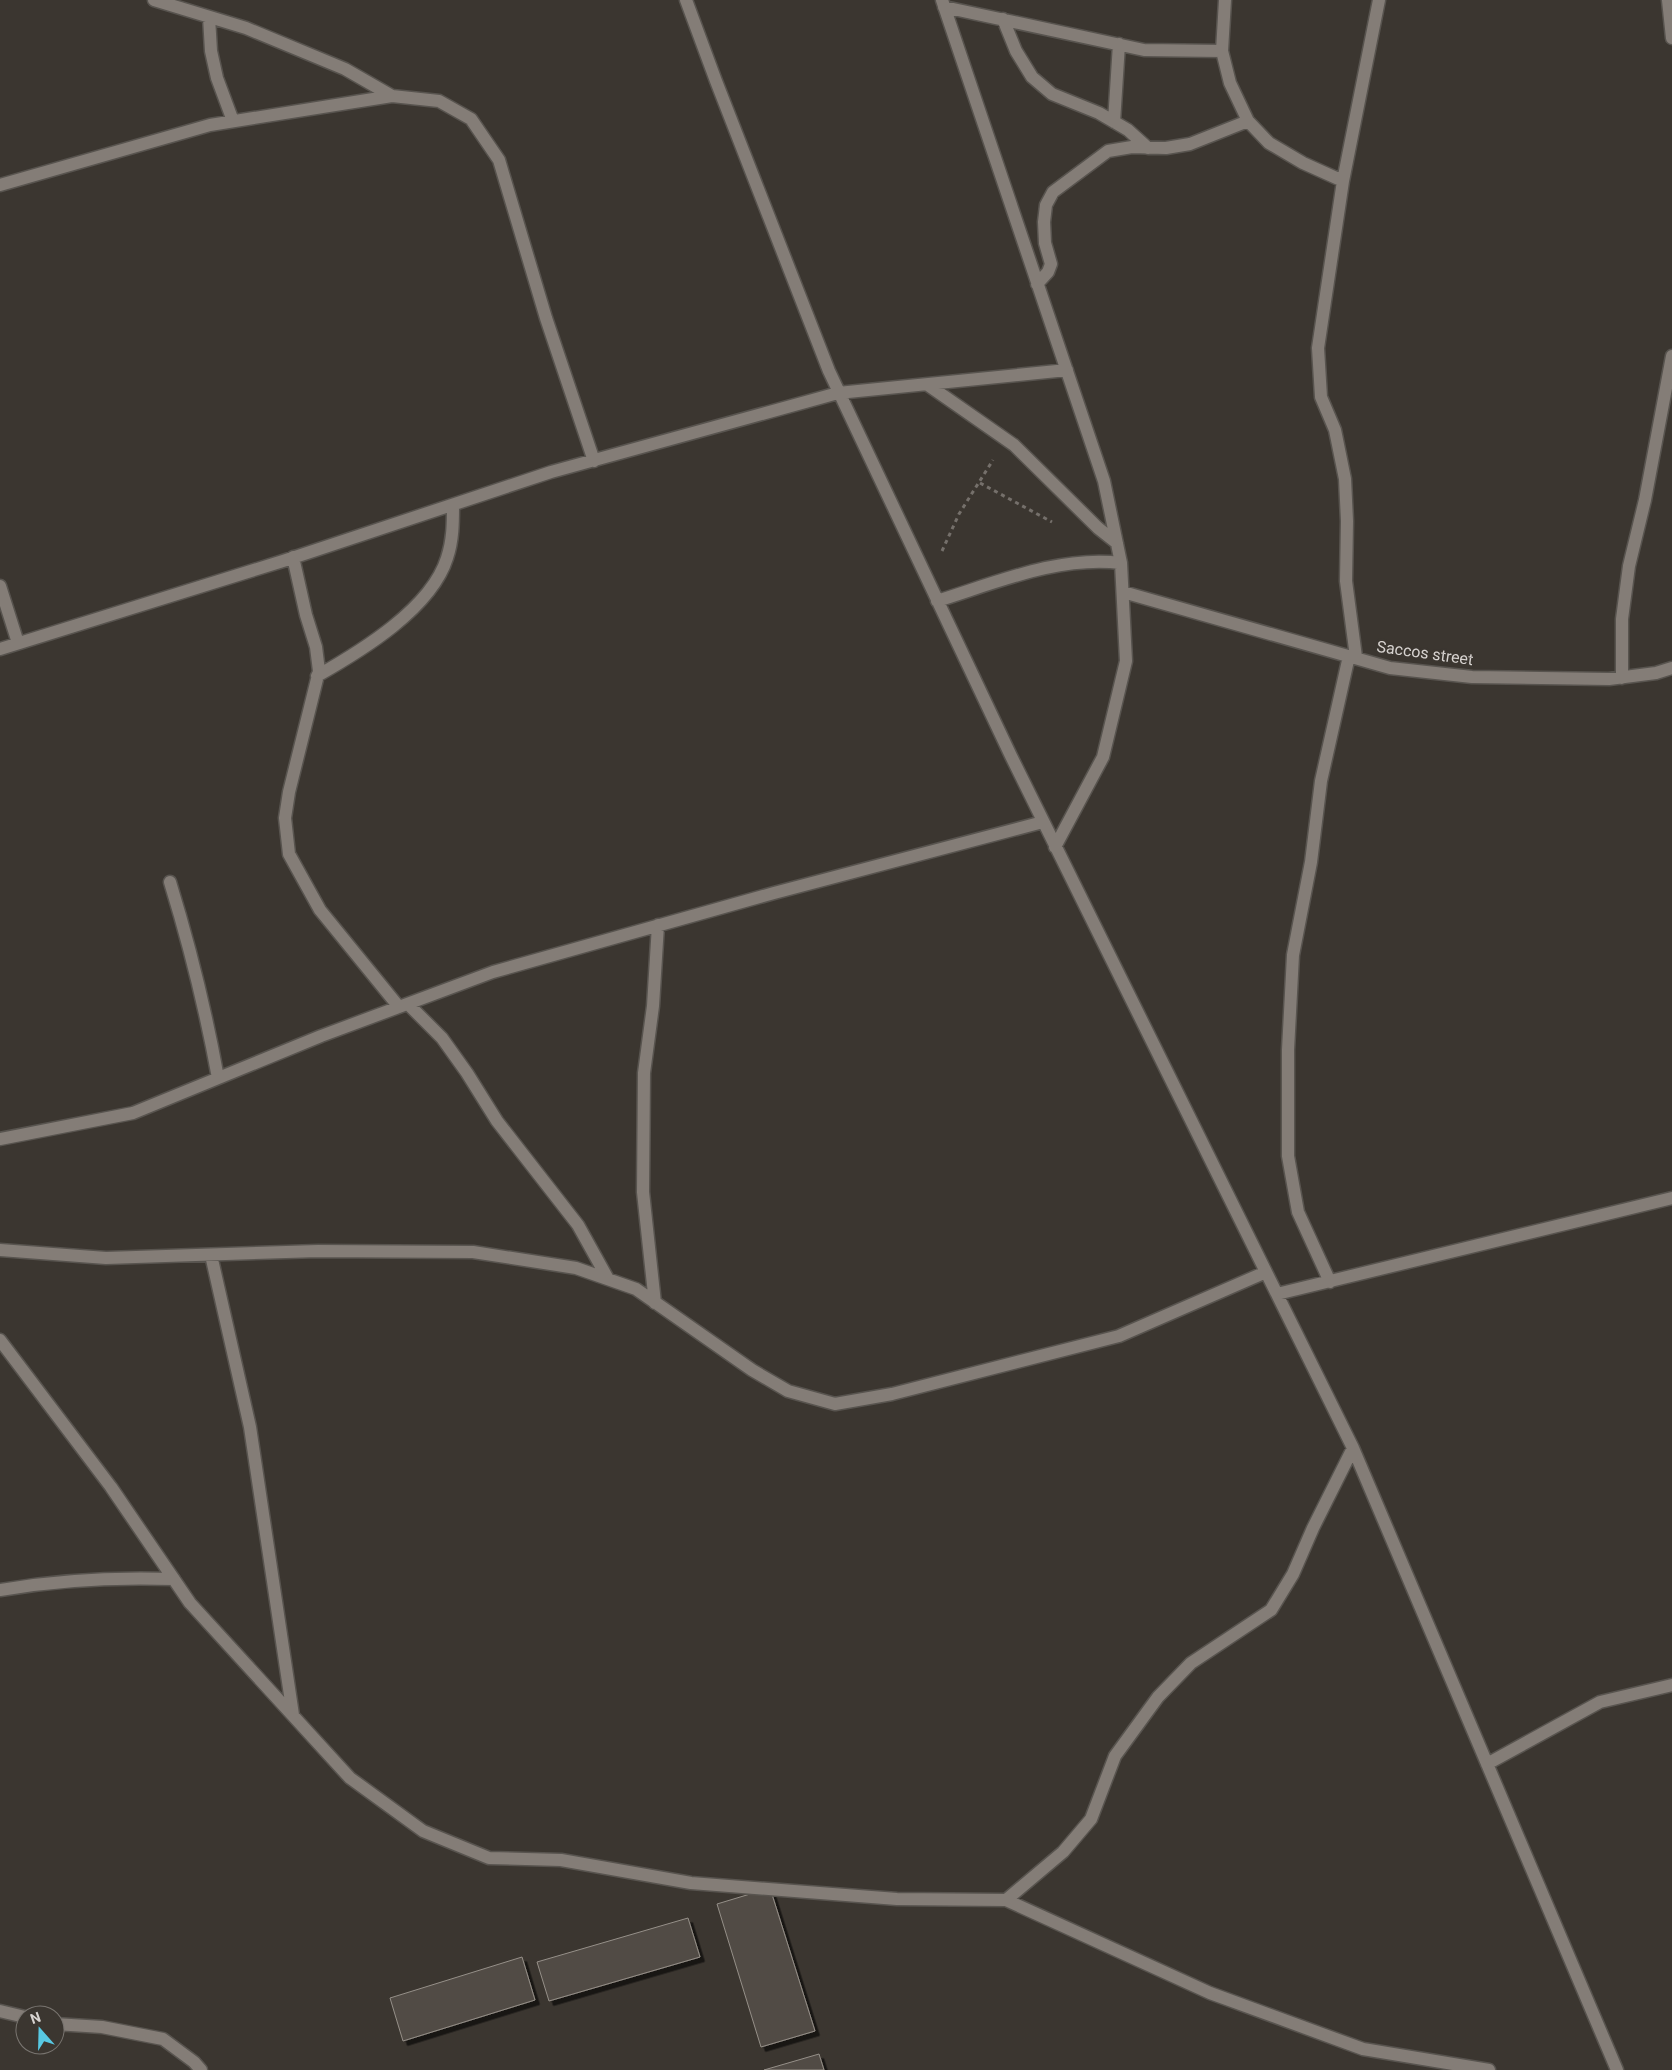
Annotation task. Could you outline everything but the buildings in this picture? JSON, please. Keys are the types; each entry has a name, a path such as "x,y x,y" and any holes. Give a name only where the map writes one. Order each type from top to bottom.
{"street":[{"path":"154,0 246,28 345,69 392,96"},
{"path":"686,0 838,393 1043,822 1353,1448 1617,2070"},
{"path":"1225,0 1222,51 1230,83 1248,121 1269,143 1303,163 1343,181"},
{"path":"1330,1282 1298,1212 1288,1156 1288,1050 1293,955 1312,862 1321,781 1353,656 1346,581 1347,521 1345,479 1335,430 1321,397 1318,348 1343,181 1379,0"},
{"path":"1668,0 1672,38"},
{"path":"943,3 1003,19 1144,50 1222,51"},
{"path":"943,3 1104,481 1122,563 1126,661 1103,757 1056,847"},
{"path":"209,17 211,51 217,78 233,121"},
{"path":"1003,19 1016,51 1032,77 1052,94 1099,113 1128,130 1148,148"},
{"path":"1114,122 1118,44"},
{"path":"0,185 210,125 392,96 440,102 471,119 499,160 546,318 594,461"},
{"path":"1038,284 1048,272 1050,264 1045,243 1044,222 1046,204 1053,192 1108,151 1132,147 1166,148 1190,144 1248,121"},
{"path":"1622,678 1622,620 1629,566 1645,500 1672,356"},
{"path":"0,649 293,557 551,472 838,393 1067,370"},
{"path":"928,385 1014,445 1098,528 1117,543"},
{"path":"317,676 355,655 409,613 432,587 447,560 452,538 453,504"},
{"path":"293,557 306,614 316,647 319,670 289,792 285,818 289,854 320,910 404,1006 442,1038 497,1122 578,1225 608,1279"},
{"path":"937,601 1054,566 1099,560 1122,563"},
{"path":"0,586 18,643"},
{"name":"Saccos street","path":"1123,592 1390,668 1472,677 1609,679 1656,673 1672,668"},
{"path":"0,1139 133,1113 321,1036 493,972 774,892 1043,822"},
{"path":"170,882 189,942 200,986 218,1078"},
{"path":"655,1303 643,1192 644,1073 652,1006 658,926"},
{"path":"1277,1294 1672,1198"},
{"path":"0,1250 106,1258 318,1251 473,1252 576,1268 636,1289 744,1364 788,1391 835,1404 892,1394 1120,1336 1266,1272"},
{"path":"211,1255 250,1426 293,1715"},
{"path":"0,1340 111,1486 190,1603 350,1778 423,1831 490,1858 561,1860 691,1883 897,1899 1006,1900 1210,1993 1363,2049 1489,2070"},
{"path":"1006,1900 1063,1852 1091,1819 1115,1756 1158,1697 1191,1663 1271,1610 1293,1574 1313,1528 1353,1448"},
{"path":"0,1590 31,1585 118,1577 174,1579"},
{"path":"1487,1764 1600,1702 1672,1685"},
{"path":"0,2011 15,2015"},
{"path":"65,2025 102,2027 163,2039 201,2070"}],"path":[{"path":"928,580 959,514 980,483 1004,438"},
{"path":"980,483 1058,525"}]}
